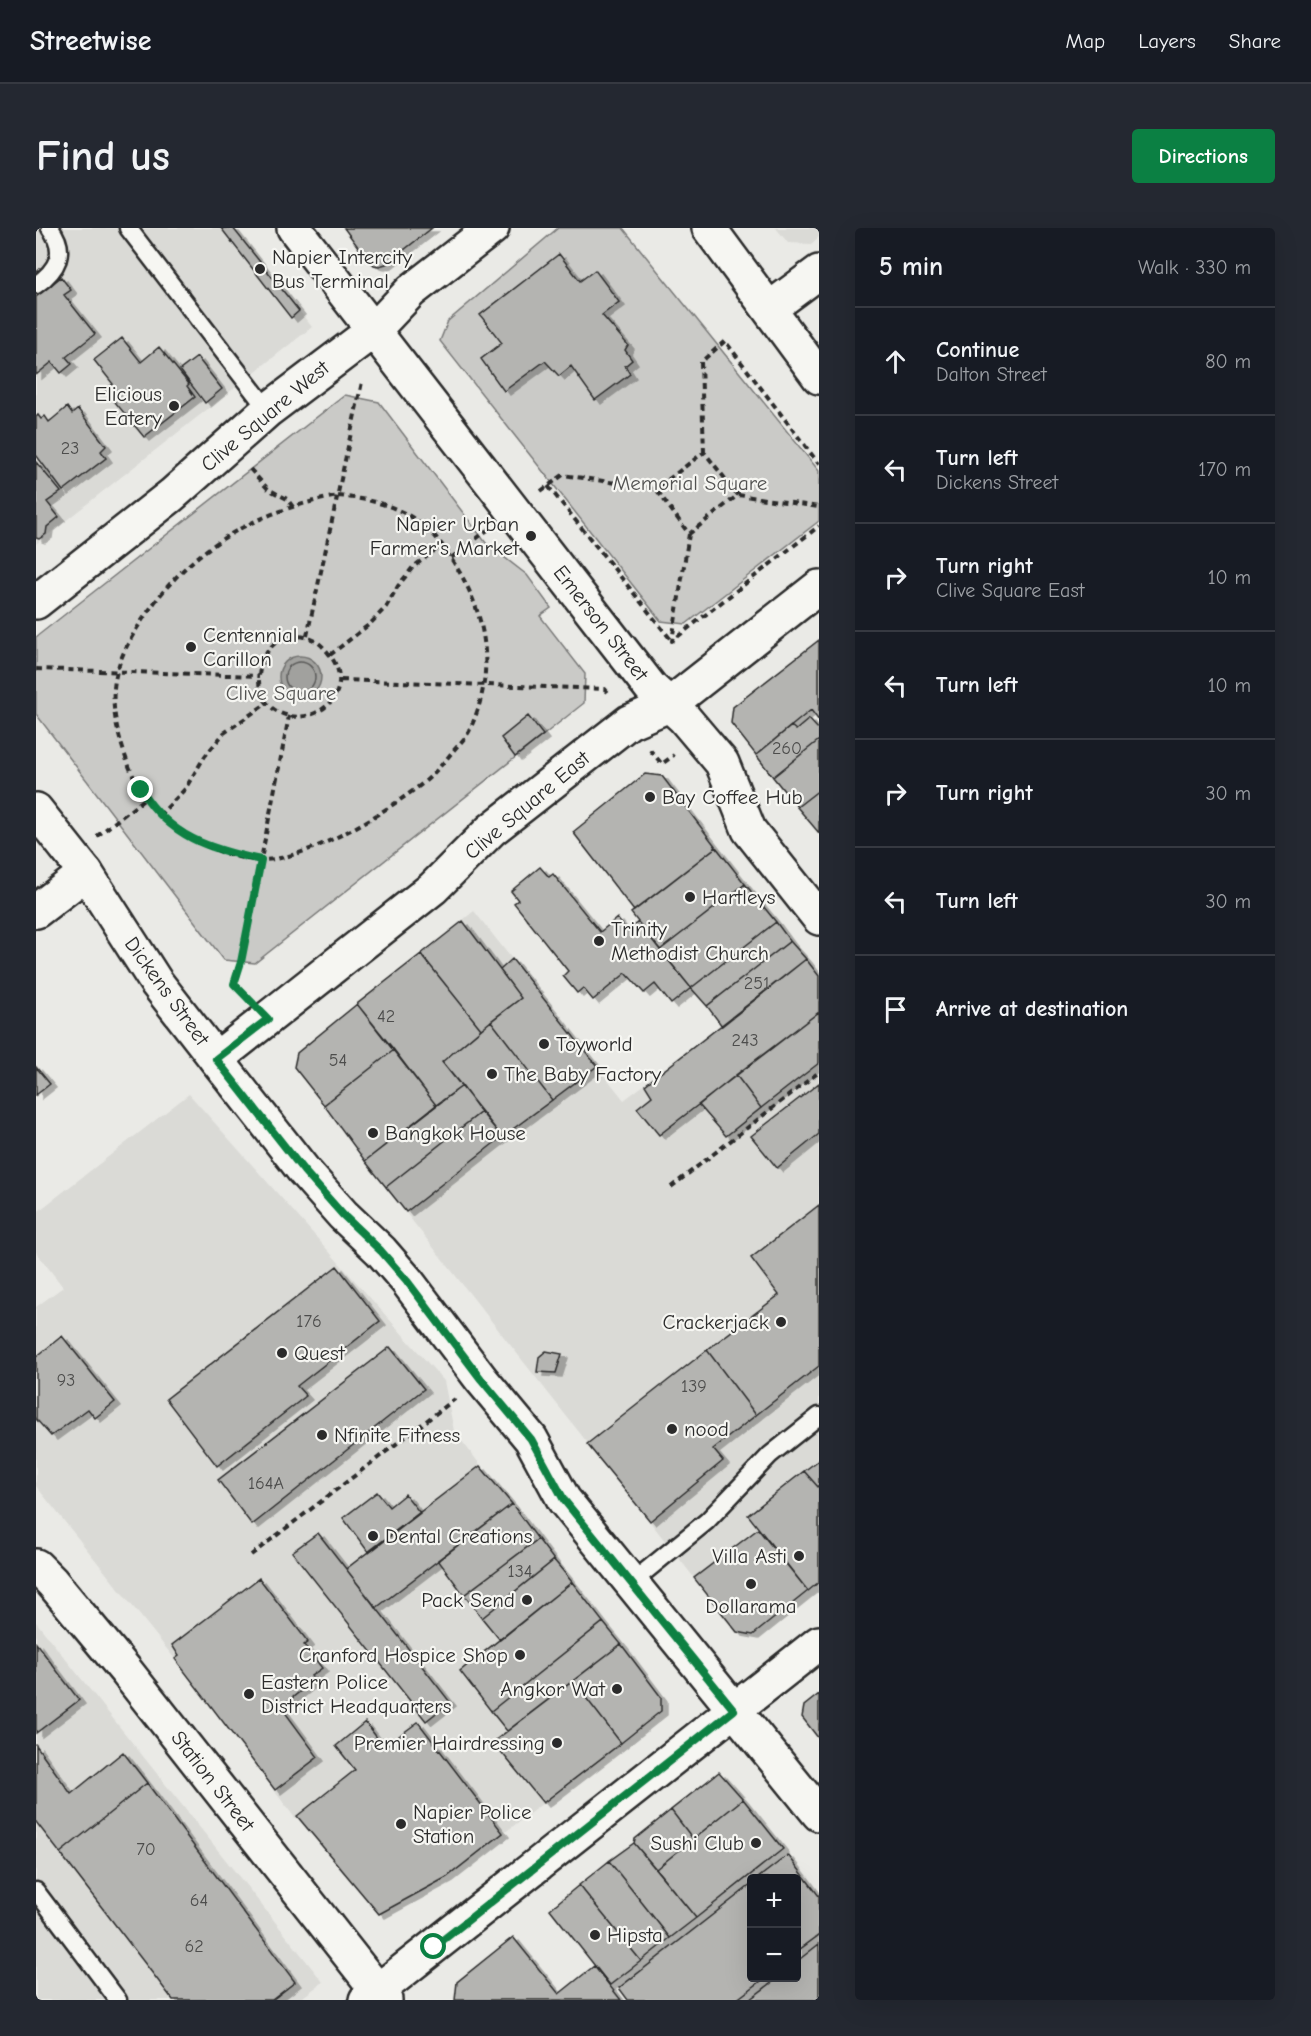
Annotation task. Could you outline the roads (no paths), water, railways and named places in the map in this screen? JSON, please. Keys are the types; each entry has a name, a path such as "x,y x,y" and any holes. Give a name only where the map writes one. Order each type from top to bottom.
{"street":[{"name":"Emerson Street","path":"294,228 651,688 684,718 722,763 750,830 819,918"},
{"name":"Clive Square West","path":"36,602 172,495 268,410 374,330 411,291 492,228"},
{"path":"709,228 819,377"},
{"path":"769,309 819,272"},
{"name":"Clive Square East","path":"216,1059 433,888 491,830 629,722 669,705 819,588"},
{"name":"Dickens Street","path":"36,810 79,864 156,982 216,1059 304,1171 407,1281 481,1379 522,1426 564,1500 819,1814"},
{"path":"36,911 79,864"},
{"name":"Station Street","path":"36,1566 126,1671 376,1997"},
{"path":"376,1997 819,1643"}],"lane":[{"path":"36,285 50,275 57,262 60,248 57,237 50,228"},
{"path":"128,228 268,410"},
{"path":"631,1582 706,1521 770,1455 819,1416"},
{"path":"36,1891 118,2000"}],"water":[{"path":"300,656 315,662 321,677 315,692 300,698 285,692 279,677 285,662"}],"place":[{"name":"Napier Intercity Bus Terminal","path":"260,269"},
{"name":"Elicious Eatery","path":"174,406"},
{"name":"Napier Urban Farmer's Market","path":"531,536"},
{"name":"Centennial Carillon","path":"191,647"},
{"name":"Bay Coffee Hub","path":"650,797"},
{"name":"Hartleys","path":"690,897"},
{"name":"Trinity Methodist Church","path":"599,941"},
{"name":"Toyworld","path":"544,1044"},
{"name":"The Baby Factory","path":"492,1074"},
{"name":"Bangkok House","path":"373,1133"},
{"name":"Crackerjack","path":"781,1322"},
{"name":"Quest","path":"282,1353"},
{"name":"nood","path":"672,1429"},
{"name":"Nfinite Fitness","path":"322,1435"},
{"name":"Dental Creations","path":"373,1536"},
{"name":"Villa Asti","path":"799,1556"},
{"name":"Dollarama","path":"751,1584"},
{"name":"Pack Send","path":"527,1600"},
{"name":"Cranford Hospice Shop","path":"520,1655"},
{"name":"Angkor Wat","path":"617,1689"},
{"name":"Eastern Police District Headquarters","path":"249,1694"},
{"name":"Premier Hairdressing","path":"557,1743"},
{"name":"Napier Police Station","path":"401,1824"},
{"name":"Sushi Club","path":"756,1843"},
{"name":"Hipsta","path":"595,1935"}],"park label":[{"name":"Memorial Square","path":"690,483"},
{"name":"Clive Square","path":"281,693"}]}
